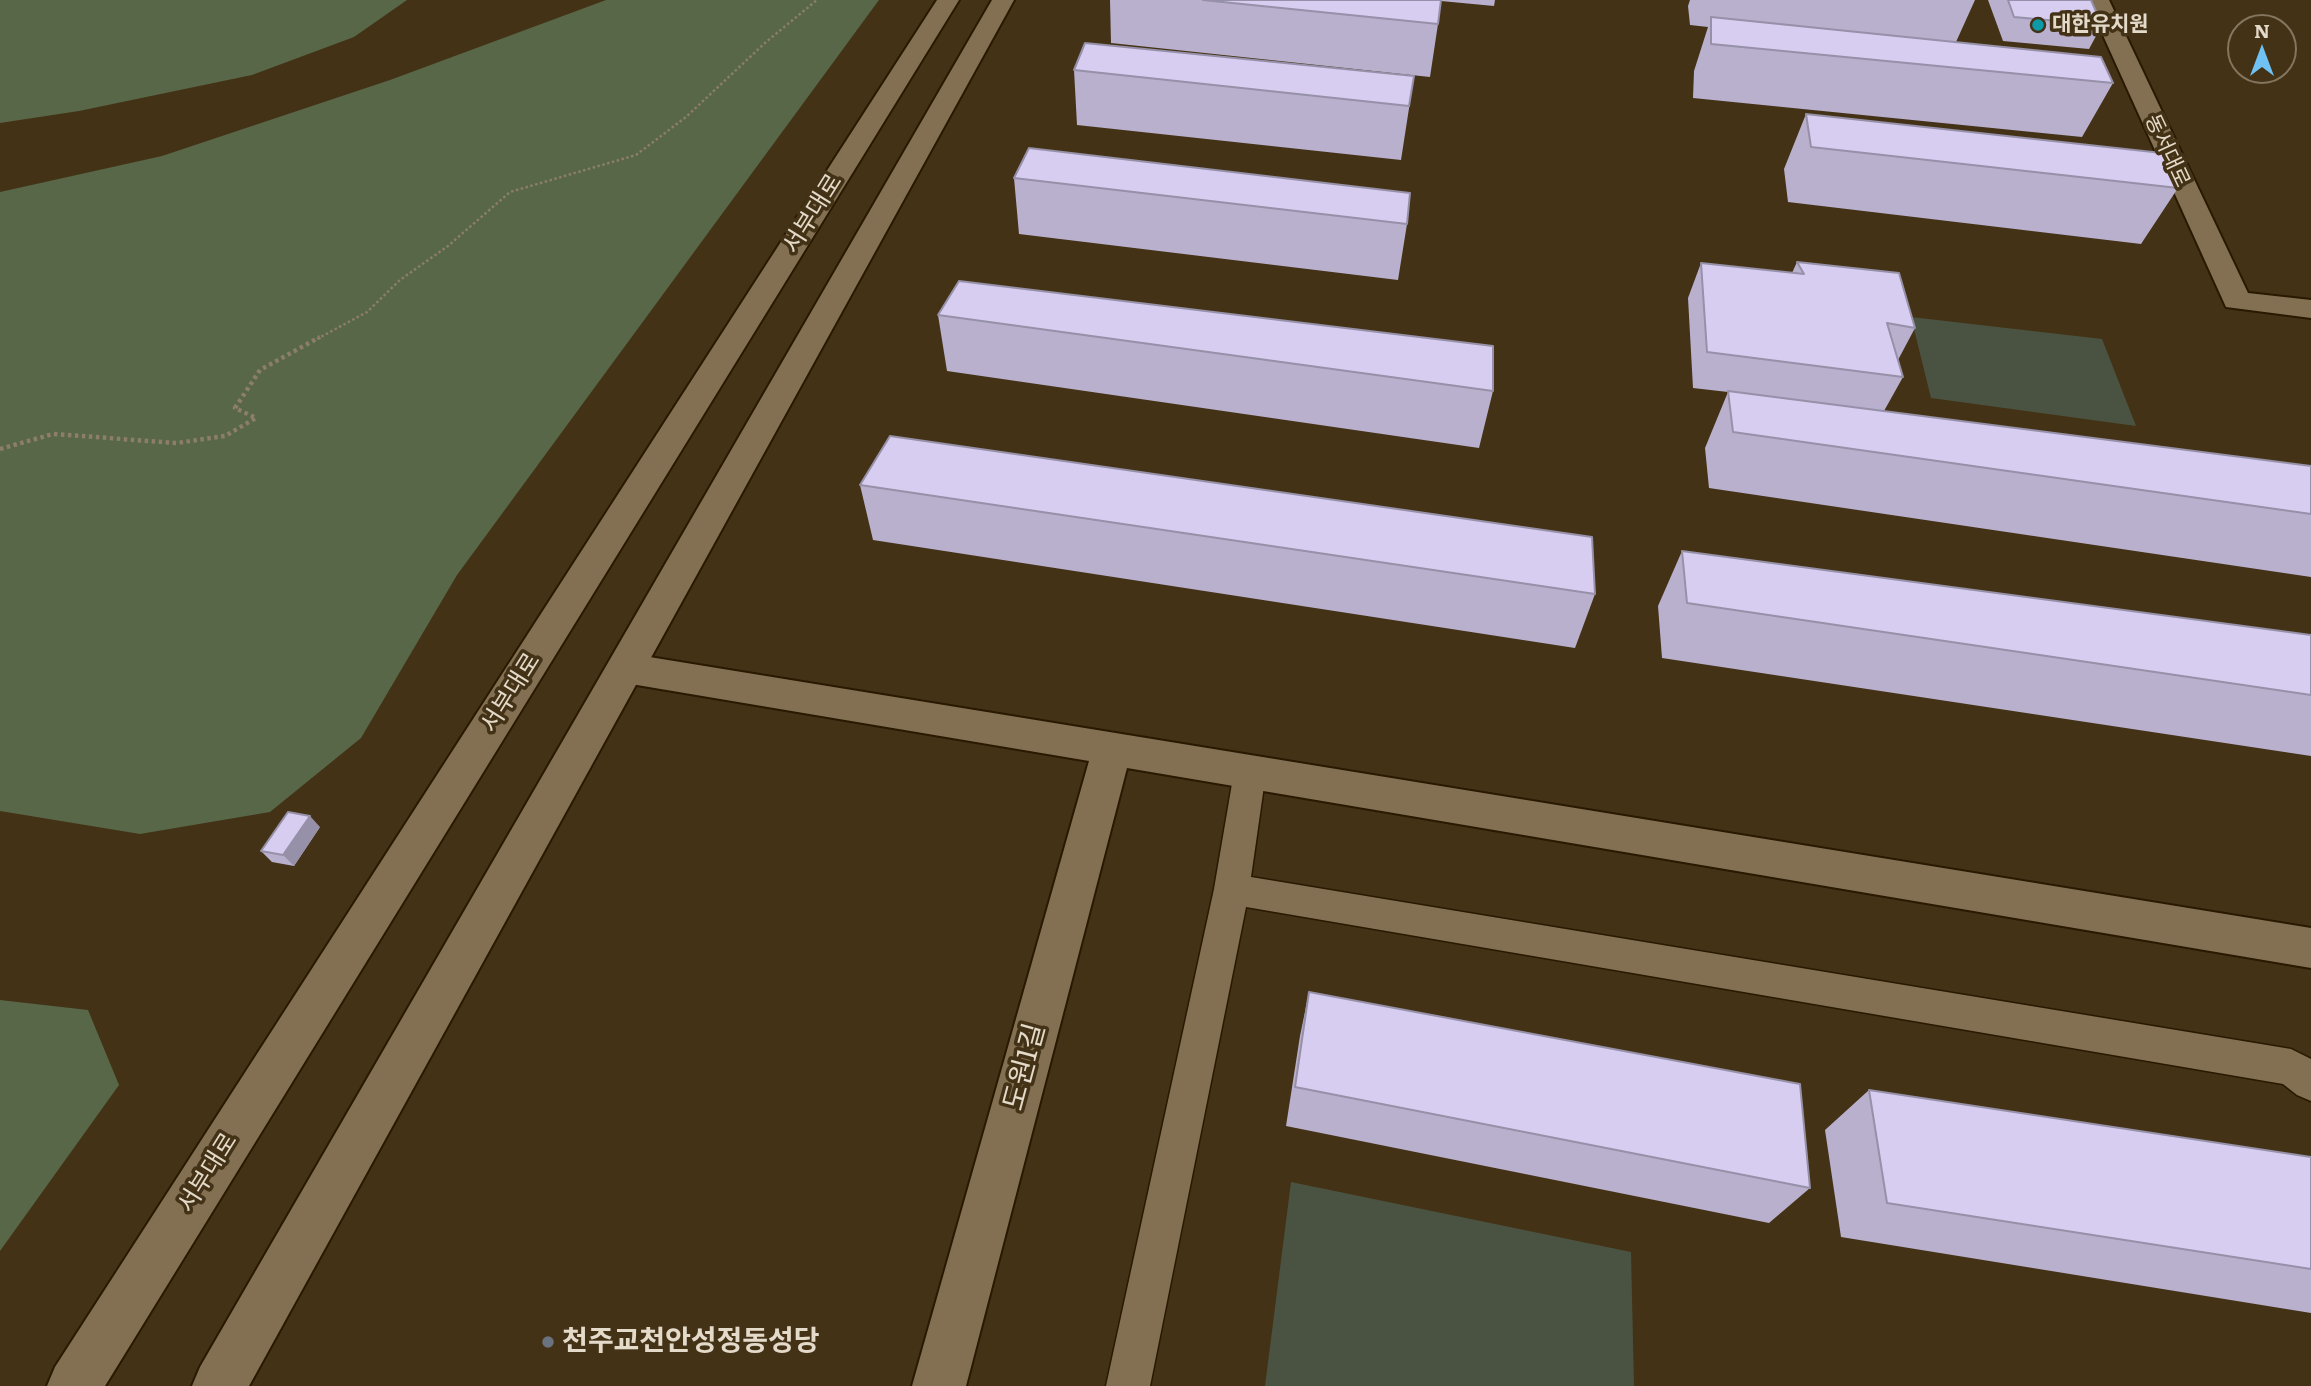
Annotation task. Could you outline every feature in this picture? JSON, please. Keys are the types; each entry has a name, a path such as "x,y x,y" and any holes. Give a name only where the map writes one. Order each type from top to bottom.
{"main road":[{"name":"서부대로","path":"74,1386 948,0"},
{"path":"219,1386 1003,0"},
{"name":"동서대로","path":"2098,0 2237,301 2311,309"},
{"path":"625,668 2311,948"},
{"name":"도원1길","path":"939,1386 1112,749"}],"lane":[{"path":"1128,1386 1232,889 1250,772"},
{"path":"1232,889 2291,1067 2311,1082"}],"path":[{"path":"0,449 53,434 177,443 225,436 256,418 235,408 260,370 367,312 400,280 448,246 510,192 636,155 686,117 766,42 817,0"}],"green space":[{"path":"0,0 407,0 354,37 252,75 79,111 0,123"},
{"path":"606,0 879,0 457,575 361,738 270,812 140,834 0,811 0,192 162,156 390,80"},
{"path":"1911,317 2102,339 2136,426 1931,398"},
{"path":"0,1000 88,1010 119,1085 0,1251"},
{"path":"1291,1182 1631,1252 1634,1386 1265,1386"}],"building":[{"path":"1203,0 1441,0 1438,24"},
{"path":"2008,0 2091,0 2102,25 2014,17"},
{"path":"1711,17 2101,57 2113,83 1711,44"},
{"path":"1085,43 1414,76 1409,106 1074,70"},
{"path":"1806,114 2162,153 2178,188 1811,147"},
{"path":"1029,148 1410,193 1407,224 1014,178"},
{"path":"1797,262 1899,273 1915,328 1887,323 1903,377 1707,352 1701,263 1804,274"},
{"path":"959,281 1493,346 1493,391 938,315"},
{"path":"1728,391 2311,466 2311,514 1733,432"},
{"path":"890,436 1592,537 1595,594 860,485"},
{"path":"1682,551 2311,635 2311,695 1687,603"},
{"path":"288,812 310,816 283,855 261,851"},
{"path":"1309,992 1800,1084 1810,1188 1295,1087"},
{"path":"1869,1090 2311,1157 2311,1269 1887,1203"}],"place":[{"name":"대한유치원","path":"2038,25"},
{"name":"천주교천안성정동성당","path":"548,1342"}]}
